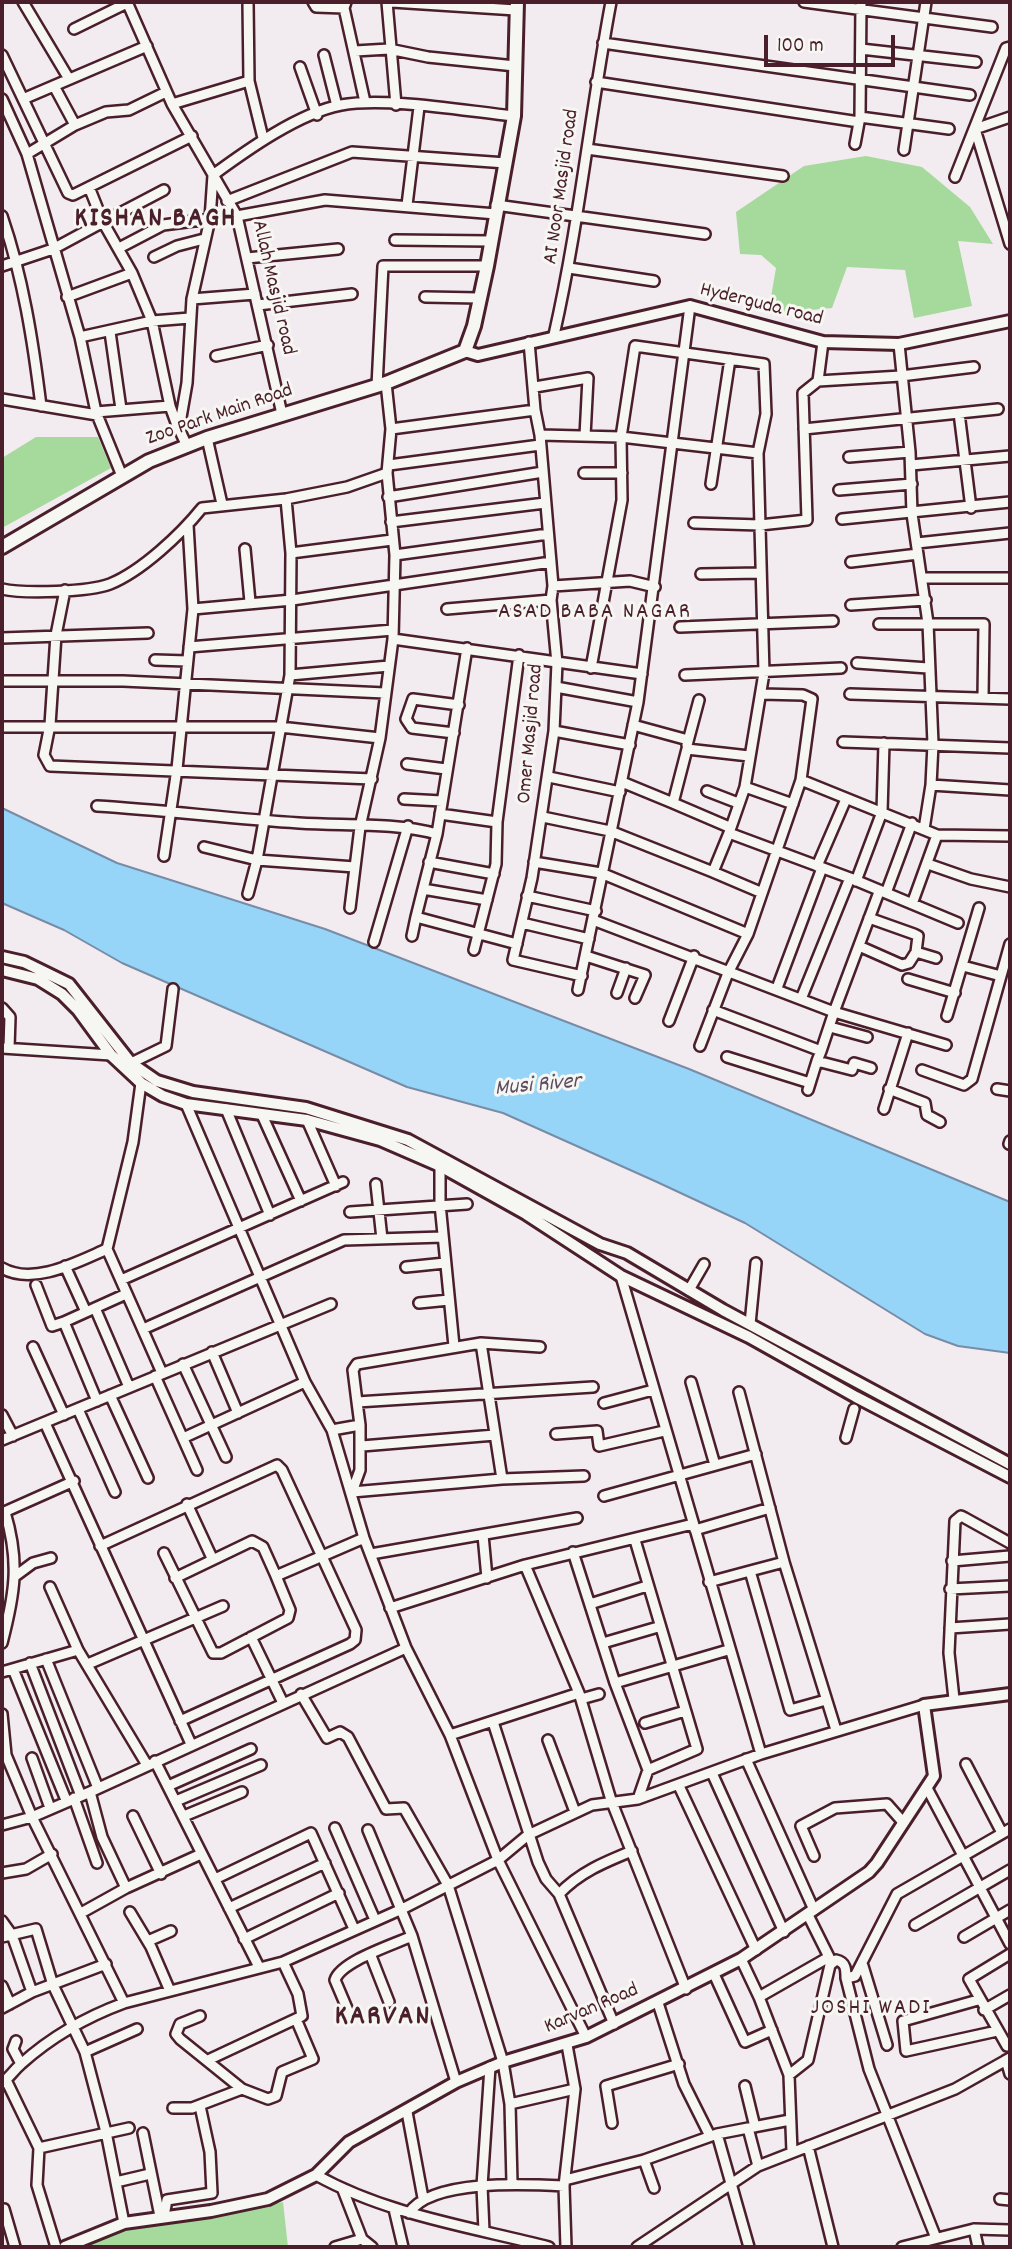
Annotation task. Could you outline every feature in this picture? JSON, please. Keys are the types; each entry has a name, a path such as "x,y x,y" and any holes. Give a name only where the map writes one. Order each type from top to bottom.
{"main road":[{"path":"465,351 487,266 514,116 516,6"},
{"name":"Zoo Park Main Road","path":"2,547 149,461 207,438 382,385 465,351"}],"street":[{"path":"23,2 69,79"},
{"path":"248,2 249,81 263,138"},
{"path":"313,2 316,7 345,5 365,102"},
{"path":"396,105 393,60 389,49 390,2 516,6"},
{"name":"AI Noor Masjid road","path":"554,335 578,218 596,82 611,2"},
{"path":"804,2 861,7 924,19 992,27"},
{"path":"904,150 926,2"},
{"path":"74,29 127,3"},
{"name":"Allah Masjid road","path":"127,3 172,104 237,216 282,414"},
{"path":"855,144 859,119 861,7"},
{"path":"603,43 970,95"},
{"path":"23,99 147,46"},
{"path":"955,177 1006,48 1010,47"},
{"path":"355,51 389,49 428,57 515,66"},
{"path":"861,49 976,62"},
{"path":"2,55 68,193 73,195 191,135"},
{"path":"324,55 337,106"},
{"path":"300,67 317,115"},
{"path":"172,104 249,81"},
{"path":"596,82 948,130"},
{"path":"54,86 75,125"},
{"path":"27,154 75,125 106,112 129,110 166,92"},
{"path":"2,99 27,154 80,337 97,413 122,476"},
{"path":"179,429 187,383 192,299 210,219 213,175 263,138 337,106 365,102 514,116"},
{"path":"407,205 419,107"},
{"path":"975,129 1010,117"},
{"path":"975,129 1010,244"},
{"path":"587,149 783,176"},
{"path":"228,201 352,152 506,163"},
{"path":"89,187 103,222 132,273 152,321 170,407 187,446"},
{"path":"2,266 53,249 164,190"},
{"path":"237,216 325,200 496,210 705,234"},
{"path":"2,216 17,261 35,351 41,406"},
{"path":"119,248 163,225 210,219"},
{"path":"154,257 177,246 204,239"},
{"path":"395,240 490,241"},
{"path":"247,258 338,249"},
{"path":"350,908 360,827 380,738 393,634 395,555 388,497 388,443 391,429 382,385 383,266 487,266"},
{"path":"569,268 654,281"},
{"path":"67,297 132,273"},
{"path":"192,299 255,294"},
{"path":"258,304 352,294"},
{"path":"425,298 480,299"},
{"path":"578,990 638,702 690,306"},
{"name":"Hyderguda road","path":"465,351 478,355 554,335 690,306 823,342 899,344 1010,321"},
{"path":"80,337 152,321 190,318"},
{"path":"110,332 121,409"},
{"name":"Omer Masjid road","path":"529,342 551,562 551,600 557,663 549,777 513,960 582,976"},
{"path":"818,381 823,342"},
{"path":"899,344 911,465 912,514 928,623 933,744 931,785 924,829"},
{"path":"216,356 268,345"},
{"path":"591,667 622,500 621,437 635,346 764,364 766,414 758,453 764,673 745,788 713,872"},
{"path":"711,484 730,359"},
{"path":"694,523 760,525 807,520 803,393 818,381 974,368"},
{"path":"534,387 588,378 585,436"},
{"path":"2,399 97,413 170,407"},
{"path":"804,429 998,409"},
{"path":"391,429 535,410"},
{"path":"959,413 971,508"},
{"path":"2,589 21,593 109,584 149,559 188,526 202,508 286,499 347,487 388,469 540,440 585,436 621,437 758,453"},
{"path":"207,438 222,504"},
{"path":"849,457 910,452"},
{"path":"911,465 1010,456"},
{"path":"388,497 543,472"},
{"path":"584,473 622,473"},
{"path":"839,490 912,485"},
{"path":"248,894 257,860 270,773 290,675 291,553 286,499"},
{"path":"842,519 1010,502"},
{"path":"391,522 545,503"},
{"path":"164,856 177,769 192,610 188,526"},
{"path":"917,543 1010,533"},
{"path":"395,555 548,534"},
{"path":"291,553 393,540"},
{"path":"245,550 250,602"},
{"path":"851,562 918,554"},
{"path":"192,610 250,602 292,600 551,562"},
{"path":"701,574 761,573"},
{"path":"922,578 1010,579"},
{"path":"553,586 630,581 655,587"},
{"path":"65,590 56,635 50,725 44,755 50,766 177,769 372,779"},
{"path":"447,609 551,600"},
{"path":"851,605 926,600"},
{"path":"680,627 833,621"},
{"path":"879,624 984,624 983,698"},
{"path":"2,638 148,633"},
{"path":"189,647 292,638 393,634 557,663 642,674"},
{"path":"412,936 437,834 467,648"},
{"path":"474,950 494,874 497,822 519,655"},
{"path":"155,660 187,661"},
{"path":"857,663 928,668"},
{"path":"290,675 389,666"},
{"path":"685,675 841,668"},
{"path":"2,681 287,687 385,693"},
{"path":"556,687 638,702"},
{"path":"700,1046 728,973 748,934 760,892 801,780 812,699 803,695 761,694"},
{"path":"850,694 1010,699"},
{"path":"454,733 412,728 406,719 413,699 459,705"},
{"path":"673,803 699,700"},
{"path":"634,725 687,745 750,756"},
{"path":"2,727 280,727 380,738"},
{"path":"554,731 630,745"},
{"path":"843,742 1010,748"},
{"path":"801,999 881,812 884,743"},
{"path":"407,764 446,769"},
{"path":"549,777 621,787 673,803 776,850 958,923"},
{"path":"801,780 937,835 1010,836"},
{"path":"931,785 1010,790"},
{"path":"745,788 793,804"},
{"path":"707,791 738,803"},
{"path":"404,799 442,801"},
{"path":"777,988 846,799"},
{"path":"97,806 264,821 360,827 408,826 437,834"},
{"path":"440,814 497,822"},
{"path":"542,817 610,831 760,892"},
{"path":"727,1056 809,1086 869,918 912,823"},
{"path":"374,942 408,826"},
{"path":"912,904 937,835"},
{"path":"204,847 257,860 355,867"},
{"path":"429,862 494,874"},
{"path":"534,862 601,873 748,934"},
{"path":"928,864 971,879 1010,887"},
{"path":"423,888 487,901"},
{"path":"527,896 595,916 694,956 728,973 777,988 834,1012 946,1045"},
{"path":"947,1016 979,908"},
{"path":"416,917 517,944"},
{"path":"859,946 902,965 909,963 916,951 918,936 869,918"},
{"path":"522,923 589,939"},
{"path":"922,1070 964,1085 972,1079 1010,944"},
{"path":"916,951 936,958"},
{"path":"586,956 645,975 635,998"},
{"path":"669,1021 694,956"},
{"path":"2,957 24,962 69,984 141,1083 163,1096 186,1104 307,1120 380,1140 440,1166 600,1244 627,1253 750,1324 1010,1464"},
{"path":"963,965 1001,976"},
{"path":"617,993 626,968"},
{"path":"2,970 37,979 62,994 78,1010 111,1055 157,1081 174,1088 306,1108 362,1123 446,1158 529,1209 621,1276 749,1337 856,1397 1010,1476"},
{"path":"908,979 955,993"},
{"path":"127,1065 166,1046 173,989"},
{"path":"2,1008 10,1017 6,1048 111,1055"},
{"path":"713,1010 821,1051"},
{"path":"830,1027 867,1037"},
{"path":"884,1109 908,1033"},
{"path":"817,1061 852,1070 854,1063 871,1068"},
{"path":"141,1083 131,1153 107,1249 143,1329 158,1375 197,1470"},
{"path":"997,1088 1010,1091"},
{"path":"890,1089 925,1103 927,1115 940,1122"},
{"path":"186,1104 305,1382 332,1430 364,1538 406,1648 450,1735 498,1860 586,2037"},
{"path":"226,1109 270,1215"},
{"path":"262,1115 301,1201"},
{"path":"121,1280 340,1184 307,1120"},
{"path":"440,1166 440,1204 454,1346"},
{"path":"376,1184 383,1239"},
{"path":"350,1212 467,1204"},
{"path":"143,1329 344,1240 443,1237"},
{"path":"2,1268 23,1276 65,1266 107,1249"},
{"path":"406,1267 445,1263"},
{"path":"750,1324 757,1263"},
{"path":"689,1290 704,1264"},
{"path":"65,1266 129,1387"},
{"path":"621,1276 728,1650 761,1754"},
{"path":"36,1285 52,1326 126,1294"},
{"path":"419,1303 449,1300"},
{"path":"2,1440 331,1304"},
{"path":"64,1322 97,1401"},
{"path":"481,1343 502,1479"},
{"path":"352,1492 360,1470 362,1446 353,1370 357,1364 481,1343 540,1347"},
{"path":"33,1347 64,1415"},
{"path":"212,1352 238,1413"},
{"path":"183,1364 226,1457"},
{"path":"183,1438 305,1382"},
{"path":"691,1382 715,1465"},
{"path":"357,1402 593,1387"},
{"path":"604,1403 653,1390"},
{"path":"739,1392 784,1562 836,1730"},
{"path":"110,1395 148,1478"},
{"path":"78,1409 115,1492"},
{"path":"846,1438 854,1409"},
{"path":"2,1415 13,1437"},
{"path":"45,1423 74,1481 100,1546 191,1744"},
{"path":"332,1430 360,1424"},
{"path":"555,1434 597,1431 599,1446 664,1431"},
{"path":"362,1446 495,1435"},
{"path":"604,1496 756,1454"},
{"path":"100,1546 277,1465 282,1469 356,1630 355,1640 180,1721"},
{"path":"352,1492 502,1479 584,1476"},
{"path":"2,1643 13,1601 15,1547 4,1513 74,1481"},
{"path":"187,1504 212,1558"},
{"path":"390,1608 573,1552 770,1508"},
{"path":"954,1699 950,1589 955,1521 961,1516 1010,1543"},
{"path":"370,1554 577,1518"},
{"path":"482,1535 487,1578"},
{"path":"276,1576 364,1538"},
{"path":"635,1540 658,1627 697,1749 648,1770"},
{"path":"164,1553 195,1618 214,1653 284,1621 290,1614 276,1576 259,1543 252,1541 212,1558 176,1578"},
{"path":"573,1552 615,1683 648,1770 638,1799"},
{"path":"953,1561 1010,1556"},
{"path":"14,1577 33,1563 51,1558"},
{"path":"709,1582 784,1562"},
{"path":"525,1565 580,1696 611,1800 686,1989"},
{"path":"750,1571 790,1710 826,1700"},
{"path":"590,1604 647,1586"},
{"path":"950,1589 1010,1586"},
{"path":"50,1587 78,1650 168,1786 258,1968"},
{"path":"88,1664 223,1606"},
{"path":"950,1628 1010,1624"},
{"path":"603,1643 658,1627"},
{"path":"251,1637 283,1703"},
{"path":"2,1825 32,1817 406,1648"},
{"path":"2,1672 78,1650"},
{"path":"615,1683 728,1650"},
{"path":"46,1659 97,1863"},
{"path":"30,1663 82,1795"},
{"path":"13,1669 82,1795 126,1888"},
{"path":"301,1694 327,1738 340,1732 348,1737 386,1809 404,1808 448,1885 503,2062 510,2104 512,2183"},
{"path":"450,1735 580,1696 599,1694"},
{"path":"56,2247 37,2185 39,2148 4,2082 21,2064 72,2025 124,2003 283,1962 402,1909 498,1860 528,1835 575,1812 611,1800 638,1799 761,1754 924,1705 954,1699 1010,1694"},
{"name":"Karvan Road","path":"65,2247 124,2222 211,2211 268,2199 316,2175 349,2142 407,2112 456,2082 503,2062 567,2045 586,2037 686,1989 756,1950 869,1872 926,1788 934,1770 924,1705"},
{"path":"645,1723 685,1711"},
{"path":"2,1714 4,1756 124,2003"},
{"path":"493,1721 528,1835 543,1874 559,1894 614,2024"},
{"path":"548,1740 575,1812"},
{"path":"168,1786 251,1749"},
{"path":"32,1758 50,1808"},
{"path":"747,1759 829,1958 759,1997"},
{"path":"846,1978 855,1976 863,1966 897,1894 1006,1831 966,1764"},
{"path":"176,1801 261,1765"},
{"path":"712,1773 784,1931"},
{"path":"679,1786 756,1950"},
{"path":"926,1788 1010,1944"},
{"path":"184,1816 242,1792"},
{"path":"814,1856 801,1826 835,1808 887,1804 902,1821"},
{"path":"134,1816 161,1874"},
{"path":"335,1829 375,1920"},
{"path":"369,1830 412,1937 456,2082"},
{"path":"215,1879 312,1833 354,1929"},
{"path":"559,1894 573,1879 632,1851"},
{"path":"2,1873 26,1868 52,1854"},
{"path":"81,1913 126,1888 201,1854"},
{"path":"229,1908 325,1863"},
{"path":"915,1924 1010,1870"},
{"path":"244,1939 339,1893"},
{"path":"964,1937 1010,1910"},
{"path":"130,1912 148,1941 170,1992"},
{"path":"2,1921 12,1935 33,1992"},
{"path":"2,1937 36,1929 53,1985 85,2052 106,2132 124,2222"},
{"path":"148,1941 171,1931"},
{"path":"349,2012 335,1980 337,1973 347,1965 412,1937"},
{"path":"1007,2046 978,2000 969,1979 1010,1954"},
{"path":"371,1956 390,2002"},
{"path":"741,1959 759,1997 789,2075 792,2152"},
{"path":"789,2075 808,2060 830,1965 836,1960 845,1966 869,2070 936,2238"},
{"path":"208,2060 302,2016 283,1962"},
{"path":"2,1986 6,2006 33,1992 106,1964"},
{"path":"863,1966 887,2045"},
{"path":"714,1974 745,2042 772,2030"},
{"path":"984,2010 1010,1995"},
{"path":"978,2000 903,2021 906,2051 997,2031"},
{"path":"658,2003 684,2084 714,2135 749,2247"},
{"path":"200,2016 180,2024 176,2034 242,2089 268,2099 274,2098 282,2072 313,2059 296,2019"},
{"path":"85,2052 137,2029"},
{"path":"16,2042 12,2049 21,2064"},
{"path":"566,2247 564,2183 575,2089 567,2045"},
{"path":"637,2247 758,2165 886,2113 955,2089 1008,2059 1010,2074"},
{"path":"612,2123 606,2086 679,2064"},
{"path":"484,2231 482,2186 490,2067"},
{"path":"745,2086 758,2165"},
{"path":"173,2108 200,2106 242,2089"},
{"path":"510,2104 575,2089"},
{"path":"162,2216 167,2200 212,2193 210,2152 200,2106"},
{"path":"407,2112 423,2198"},
{"path":"409,2213 423,2198 482,2186 564,2183 644,2160 714,2135 790,2120"},
{"path":"39,2148 129,2128"},
{"path":"143,2133 150,2174 162,2216"},
{"path":"807,2147 833,2247"},
{"path":"644,2160 654,2188"},
{"path":"116,2182 150,2174"},
{"path":"316,2175 343,2190 394,2209 549,2247"},
{"path":"343,2190 362,2239 372,2247"},
{"path":"2,2209 15,2247"},
{"path":"394,2209 403,2247"},
{"path":"974,2229 978,2247"},
{"path":"902,2247 974,2229 1010,2230"},
{"path":"504,2236 507,2247"},
{"path":"335,2247 362,2239"}],"green space":[{"path":"866,156 922,167 970,207 993,244 958,241 972,306 914,318 905,270 847,267 832,308 768,314 776,268 761,255 740,254 736,212 804,166"},
{"path":"36,437 98,437 111,468 2,528 2,458"},
{"path":"283,2202 288,2247 77,2247 127,2228 216,2217"}],"water":[{"name":"Musi River","path":"2,808 117,863 325,929 689,1069 1010,1202 1010,1353 958,1346 925,1334 745,1223 503,1113 407,1087 122,963 64,930 2,903"}],"district":[{"name":"KISHAN BAGH","path":"156,221"},
{"name":"ASAD BABA NAGAR","path":"595,614"},
{"name":"JOSHI WADI","path":"871,2010"},
{"name":"KARVAN","path":"383,2019"}]}
